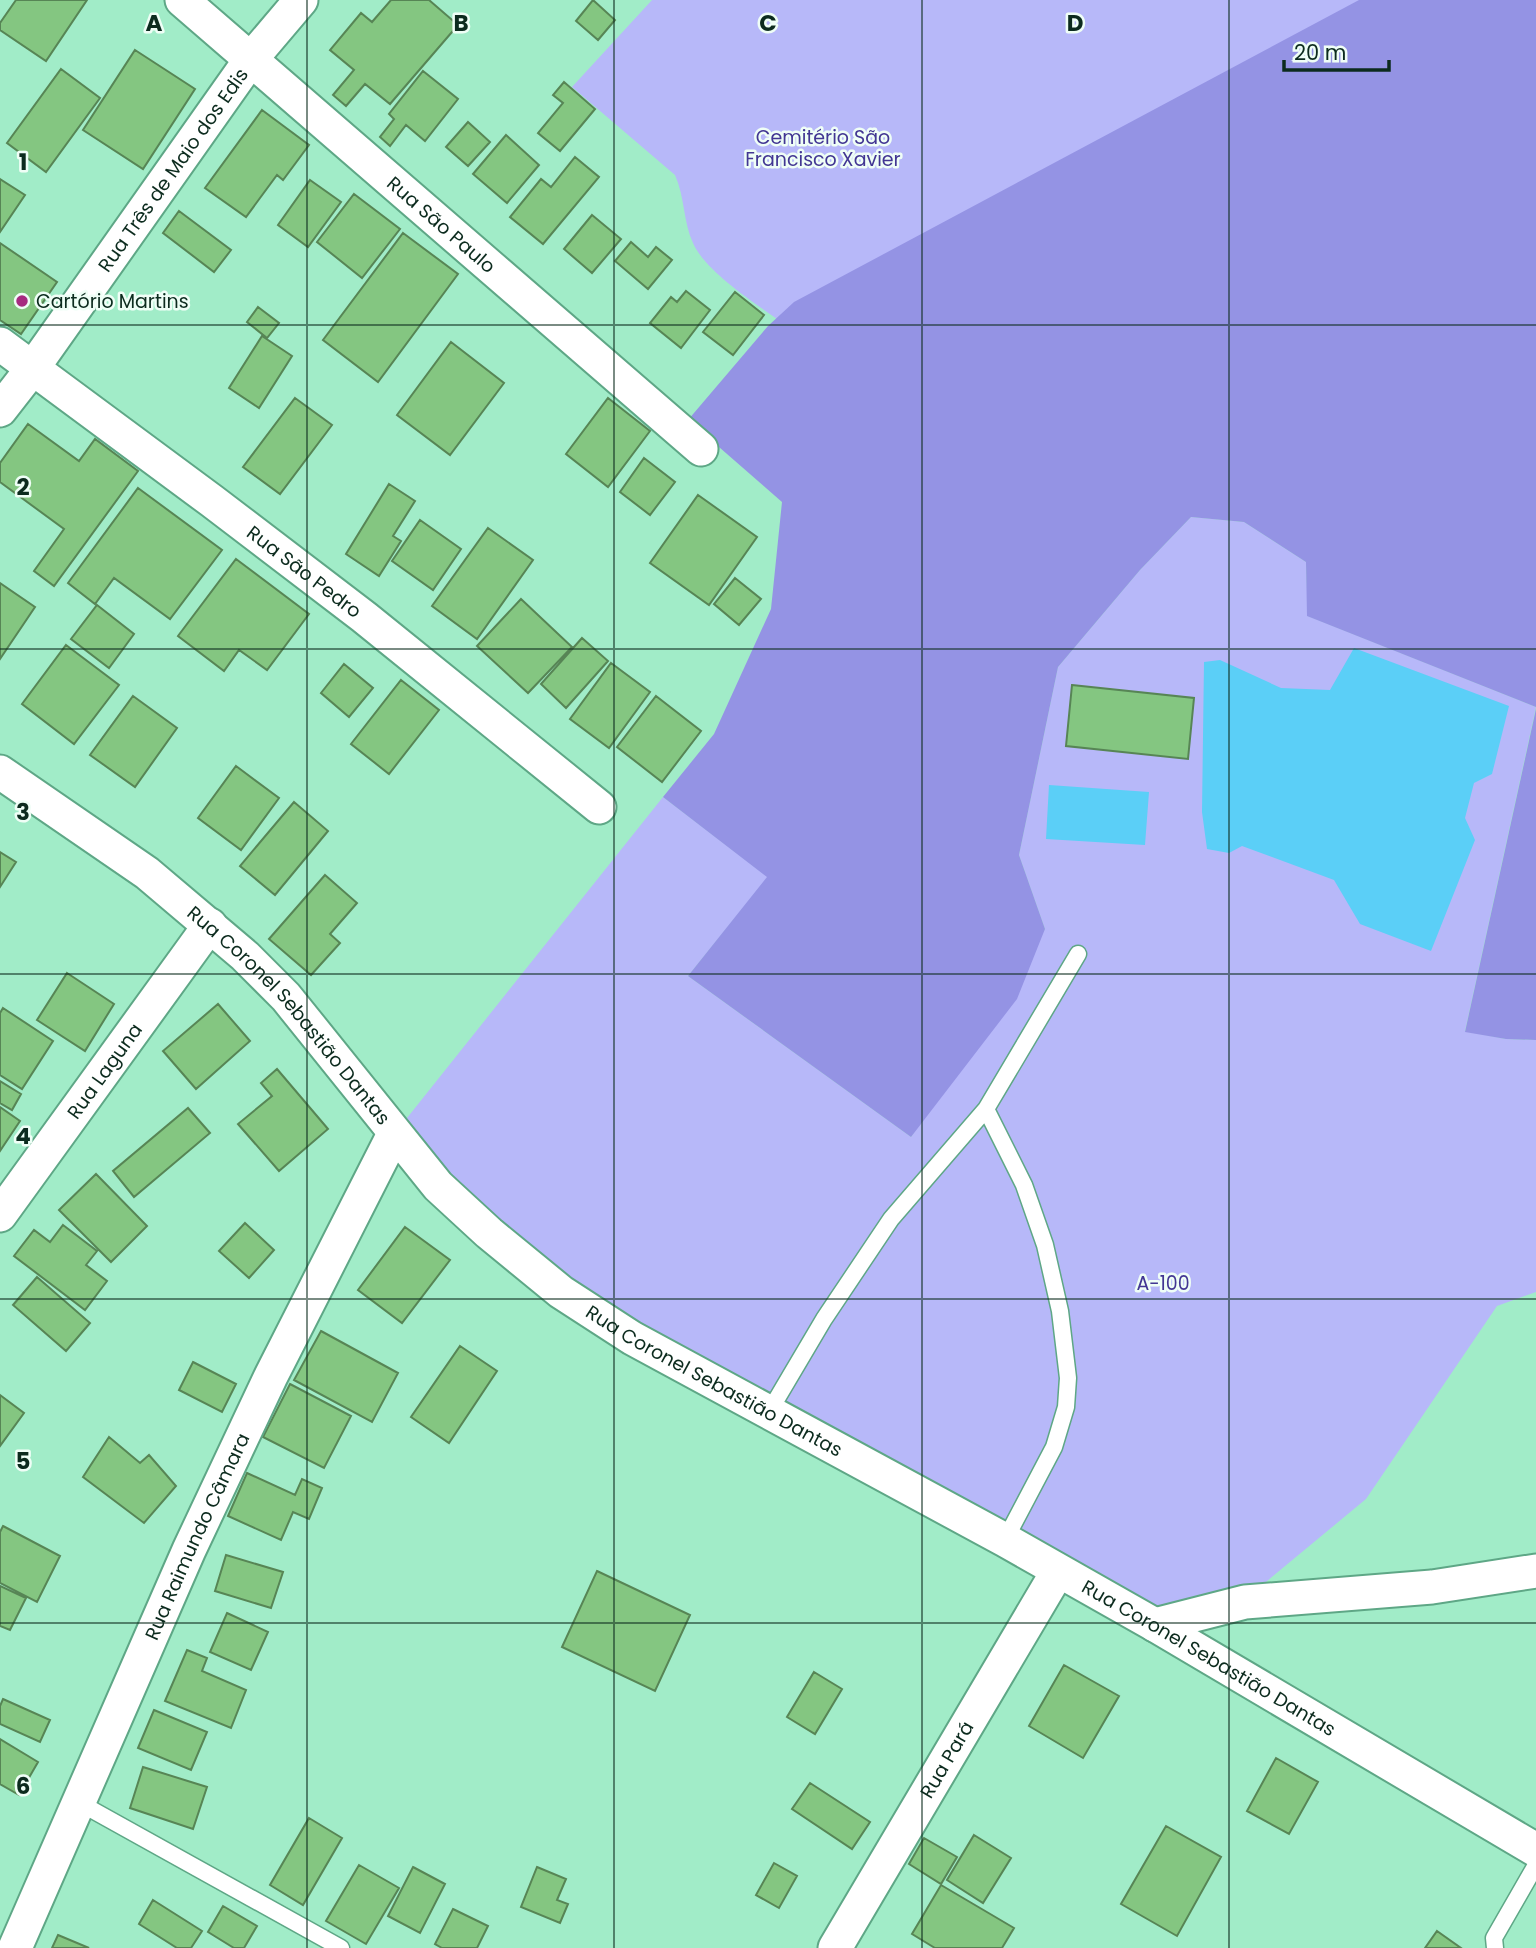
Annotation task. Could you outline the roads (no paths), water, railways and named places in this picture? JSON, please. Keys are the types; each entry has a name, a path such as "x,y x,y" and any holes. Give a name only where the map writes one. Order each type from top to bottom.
{"street":[{"name":"Rua São Paulo","path":"182,0 701,449"},
{"name":"Rua Três de Maio dos Edis","path":"0,410 32,369 251,59 301,0"},
{"name":"Rua São Pedro","path":"0,344 364,617 599,807"},
{"name":"Rua Coronel Sebastião Dantas","path":"0,772 147,873 210,925 286,997 438,1186 489,1233 561,1292 632,1338 1005,1540 1536,1850"},
{"name":"Rua Laguna","path":"0,1214 210,925"},
{"name":"Rua Raimundo Câmara","path":"15,1948 189,1550 271,1376 394,1134"},
{"name":"Rua Pará","path":"835,1948 1058,1571"},
{"path":"1155,1626 1245,1602 1432,1587 1536,1571"}],"lane":[{"path":"769,1412 824,1319 891,1219 986,1109 1078,954"},
{"path":"986,1109 1024,1185 1045,1245 1060,1311 1068,1378 1066,1407 1054,1447 1005,1540"},
{"path":"78,1802 341,1948"},
{"path":"1495,1948 1494,1938 1536,1866"}],"place":[{"name":"Cartório Martins","path":"22,301"}],"park label":[{"name":"Cemitério São Francisco Xavier","path":"823,148"},
{"name":"A-100","path":"1163,1283"}]}
